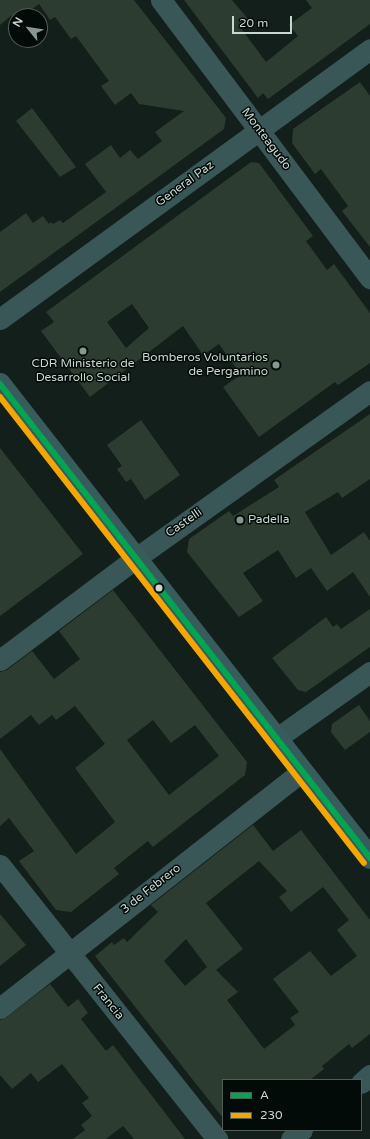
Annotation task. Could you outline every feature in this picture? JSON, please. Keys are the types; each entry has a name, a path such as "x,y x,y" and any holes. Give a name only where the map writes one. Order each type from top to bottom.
{"main road":[{"path":"0,384 370,858"}],"street":[{"name":"Monteagudo","path":"161,0 370,278"},
{"name":"General Paz","path":"0,319 370,49"},
{"name":"Castelli","path":"0,660 136,558 370,391"},
{"path":"277,738 370,672"},
{"name":"3 de Febrero","path":"0,1008 69,952 302,771"},
{"name":"Francia","path":"0,865 217,1139"},
{"path":"362,1081 370,1075"},
{"path":"291,1139 301,1131"}],"building":[{"path":"0,0 134,0 226,118 224,129 0,292 0,232 26,213 33,223 43,216 49,224 51,222 53,224 60,220 63,223 106,192 85,164 111,145 120,158 130,150 138,159 162,141 155,132 184,111 139,104 131,93 115,105 101,86 109,81 76,36 71,39 55,17 50,20 48,17 48,8 42,8 39,4 33,8 8,8 8,18 0,25"},
{"path":"184,0 232,0 249,20 240,27 266,62 298,36 289,25 312,8 306,0 370,0 370,24 268,99 263,93 258,98"},
{"path":"360,82 370,96 370,247 342,211 348,206 321,169 315,174 292,143 293,129"},
{"path":"32,108 76,167 60,177 16,121"},
{"path":"251,162 259,163 313,236 306,241 327,270 334,264 370,313 370,363 338,385 335,382 259,437 223,387 241,375 219,344 203,355 183,326 90,397 41,331 54,322 46,312","holes":["132,304 149,328 126,348 107,322"]},
{"path":"370,414 370,479 342,498 338,492 305,512 331,555 364,532 370,541 370,597 353,572 327,591 311,568 296,578 278,550 243,573 263,601 239,617 187,552 189,539 229,511 233,516 279,487 274,480"},
{"path":"141,420 180,475 145,500 131,479 126,482 117,469 122,466 107,445"},
{"path":"0,448 83,554 0,616"},
{"path":"113,590 247,762 245,775 153,847 148,841 114,868 119,874 71,912 56,910 19,861 34,851 9,818 0,826 0,749 76,854 115,822 75,768 105,744 75,706 56,720 52,715 39,725 31,715 0,739 0,672 7,670 32,651 54,679 80,659 59,631","holes":["153,720 171,743 195,725 219,756 169,795 127,740"]},
{"path":"370,609 370,647 306,692 298,690 272,658 326,617 333,627 337,624 341,629"},
{"path":"359,705 370,721 370,732 345,750 331,732 332,724"},
{"path":"253,825 273,851 301,830 370,920 370,1034 352,1048 349,1044 322,1066 324,1069 311,1079 222,1079 222,1117 95,956 112,942 114,945 124,938 127,942 158,912 151,905","holes":["259,861 287,891 279,897 291,912 323,887 349,920 337,930 357,956 331,976 310,951 273,979 299,1012 290,1018 295,1025 264,1049 227,1000 238,992 216,970 243,949 206,903","186,939 207,967 185,986 164,961"]},
{"path":"0,914 26,945 0,966"},
{"path":"50,984 68,1007 78,999 88,1013 81,1019 106,1051 113,1045 185,1139 134,1139 123,1126 106,1139 73,1139 85,1130 81,1125 92,1116 82,1103 89,1098 62,1064 38,1082 31,1073 12,1089 0,1075 0,1020 7,1017"}],"transit line":[{"name":"A","path":"0,384 370,858"},
{"name":"230","path":"0,397 364,863"}],"place":[{"name":"CDR Ministerio de Desarrollo Social","path":"83,351"},
{"name":"Bomberos Voluntarios de Pergamino","path":"276,365"},
{"name":"Padella","path":"240,520"}]}
